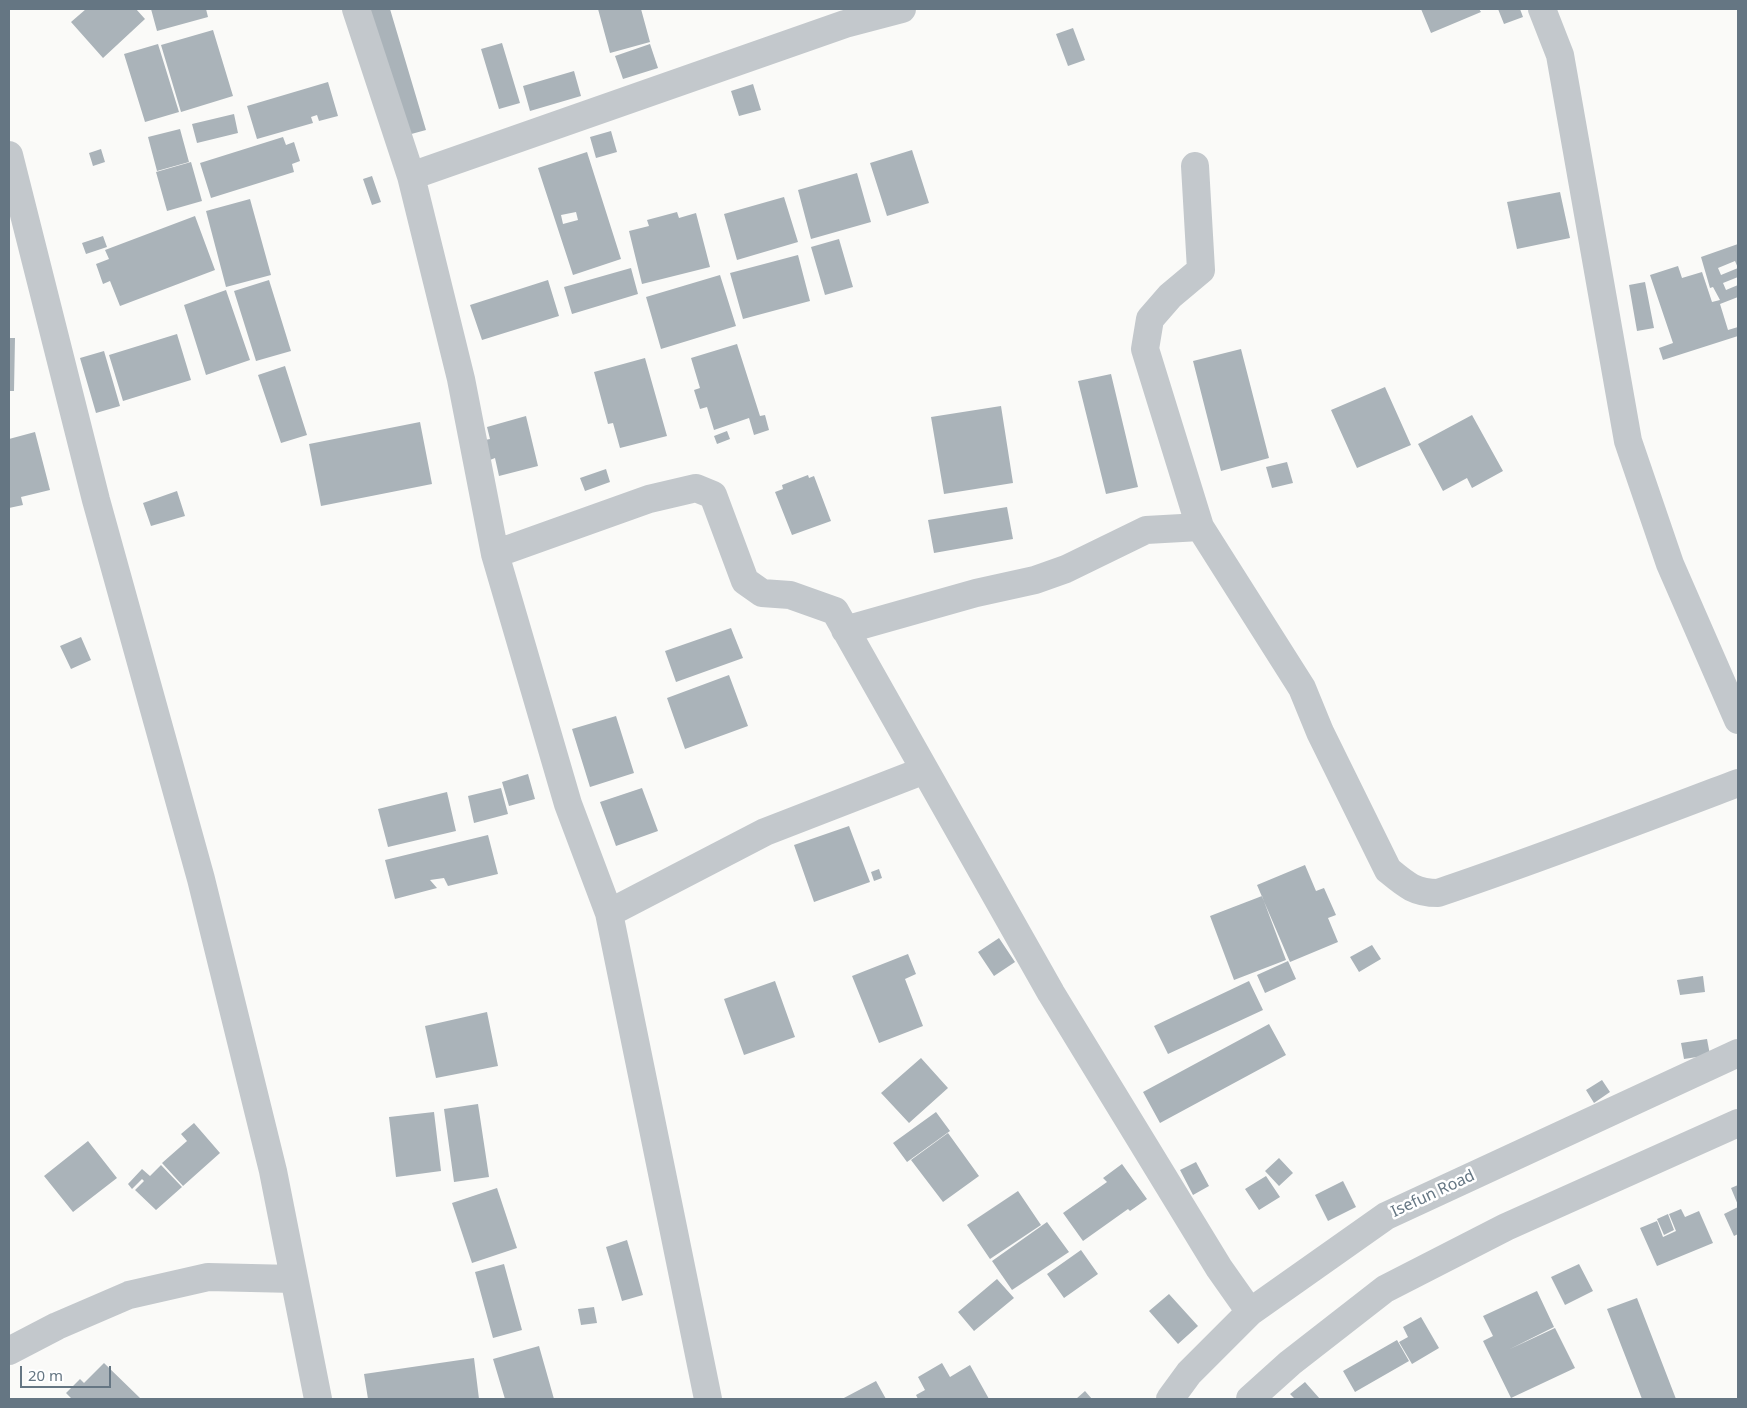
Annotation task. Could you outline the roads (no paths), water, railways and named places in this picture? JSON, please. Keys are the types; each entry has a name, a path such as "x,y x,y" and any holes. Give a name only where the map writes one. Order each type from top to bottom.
{"street":[{"path":"356,9 411,176 462,380 495,554 568,804 609,913 708,1399"},
{"path":"411,176 842,17 902,9"},
{"path":"1542,9 1560,55 1628,441 1670,564 1738,720"},
{"path":"9,155 96,500 201,879 273,1171 318,1399"},
{"path":"1195,166 1201,270 1170,296 1150,319 1145,349 1200,527 1302,688 1320,732 1388,870 1408,886 1423,894 1438,894 1577,846 1605,833 1738,783"},
{"path":"495,554 649,499 696,488 713,495 745,580 762,593 790,595 835,611 1051,993 1219,1268 1250,1312"},
{"path":"845,630 976,593 1035,580 1066,569 1146,530 1200,527"},
{"path":"609,913 765,832 925,770"},
{"name":"Isefun Road","path":"1170,1399 1189,1372 1250,1312 1386,1216 1738,1053"},
{"path":"1250,1399 1290,1363 1385,1289 1506,1227 1738,1123"},
{"path":"9,1351 57,1326 129,1294 208,1277 294,1279"}]}
